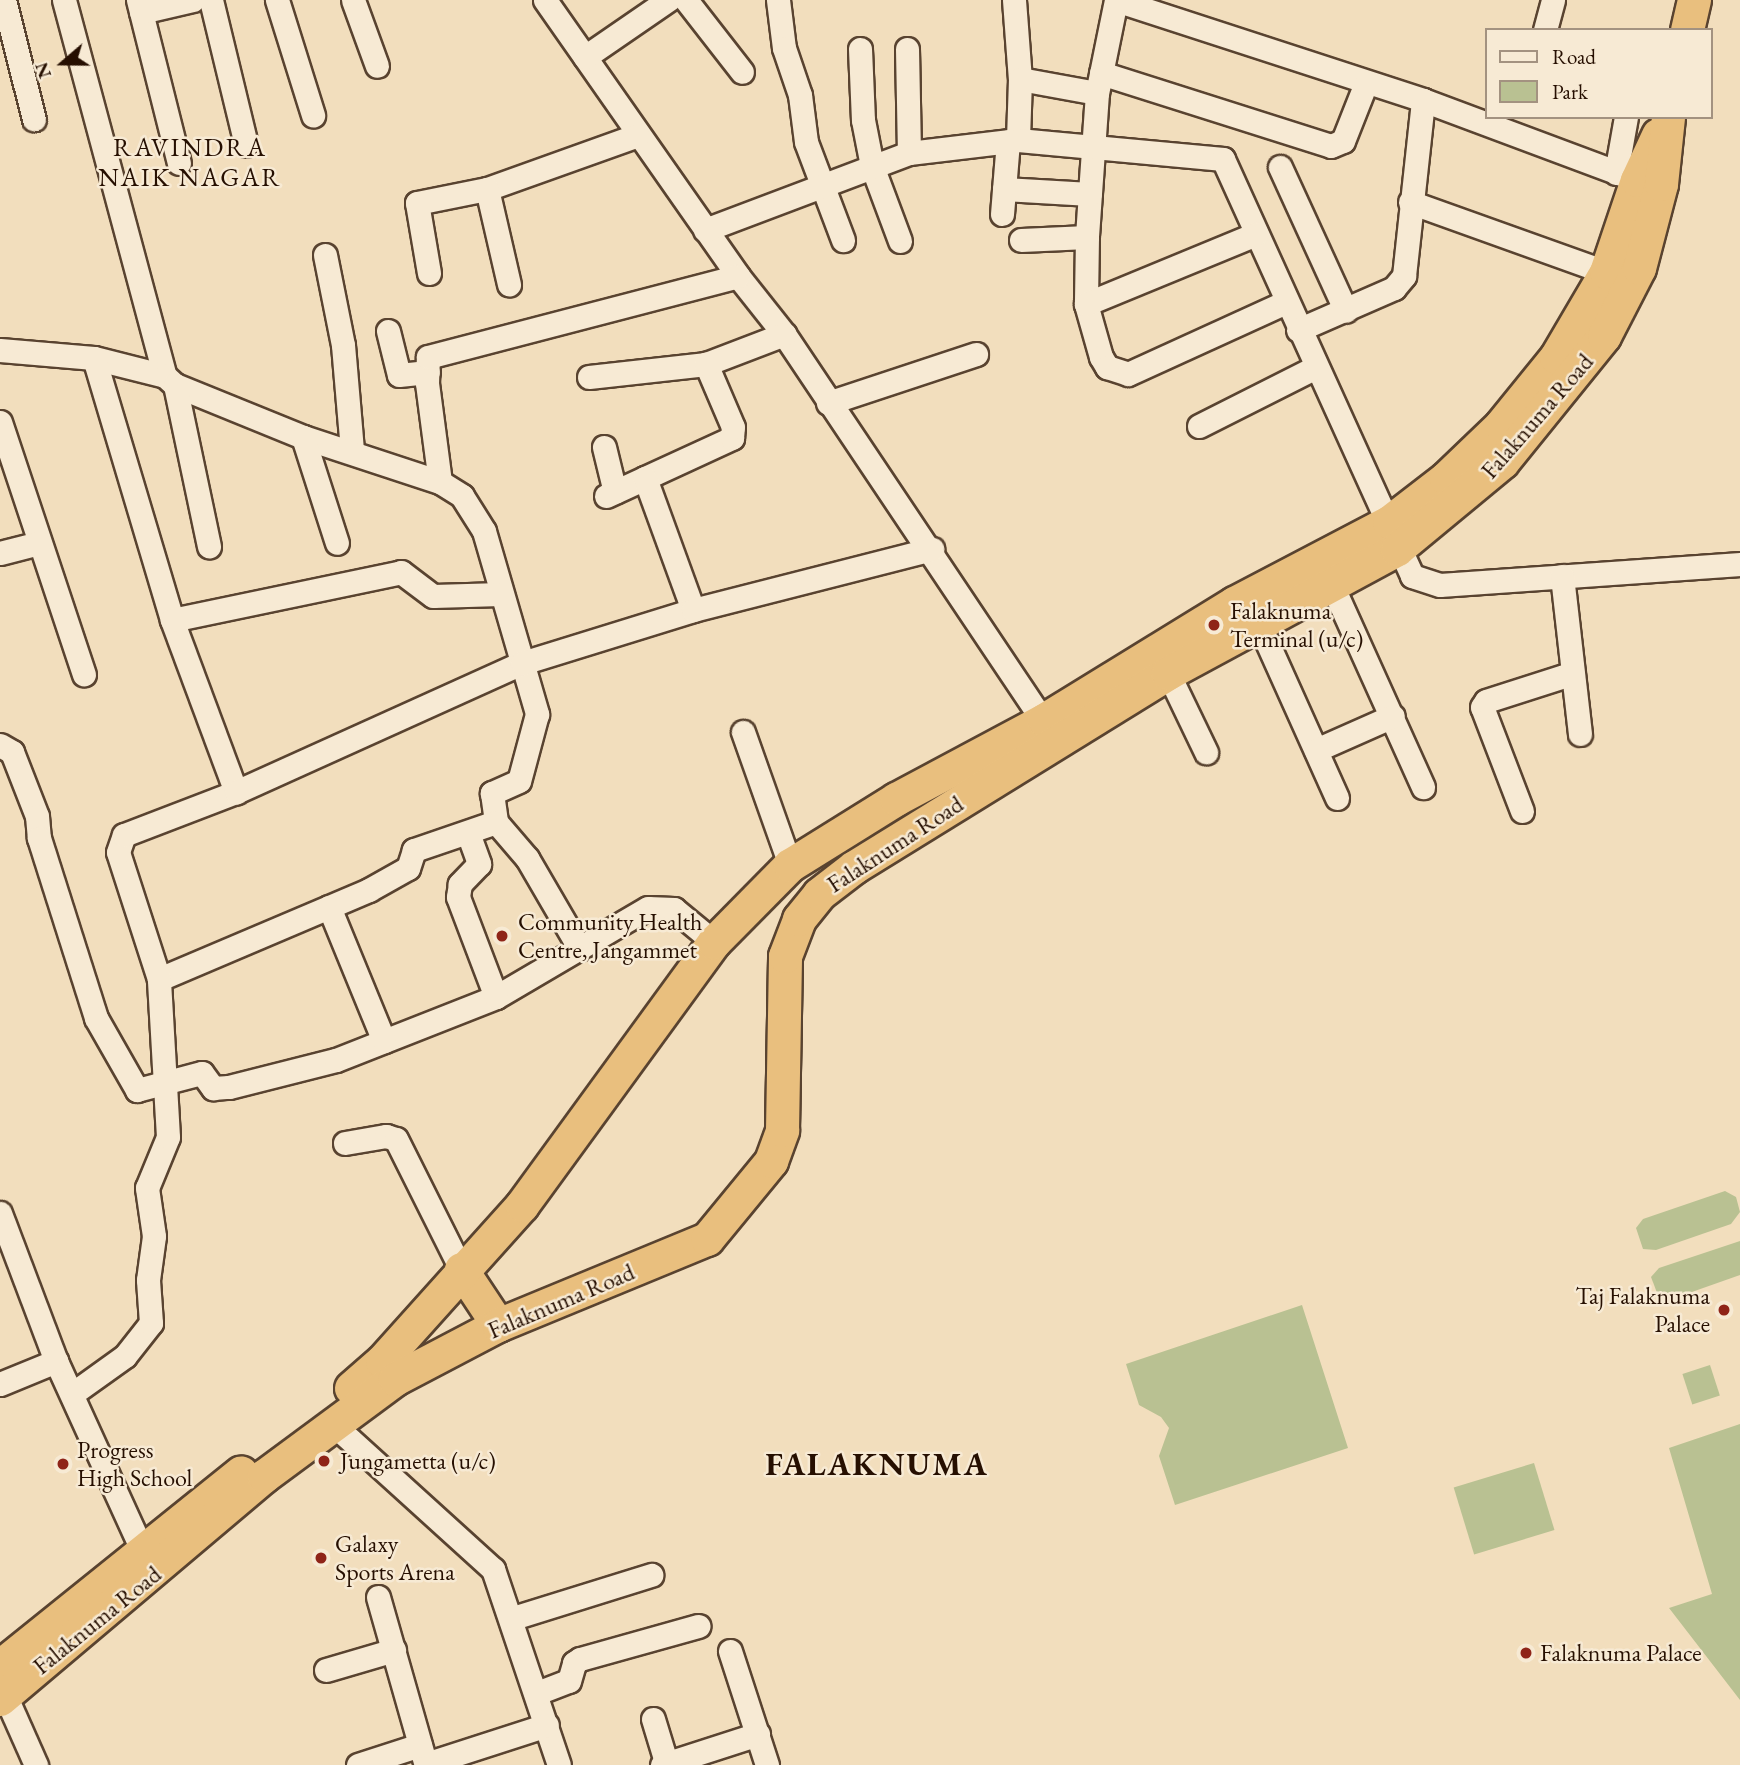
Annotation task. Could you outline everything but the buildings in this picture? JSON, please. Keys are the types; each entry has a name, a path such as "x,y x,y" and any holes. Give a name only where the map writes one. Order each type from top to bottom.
{"highway":[{"path":"1687,28 1694,0"},
{"name":"Falaknuma Road","path":"1543,394 1556,357 1606,272 1627,177 1666,119"},
{"name":"Falaknuma Road","path":"2,1687 142,1550 199,1502 321,1414 382,1362 461,1269 522,1205 714,942 790,865 897,799 1050,731 1168,673 1331,583 1393,535 1501,425 1543,394 1604,336 1639,268 1661,184 1667,119"},
{"name":"Falaknuma Road","path":"2,1687 264,1476 396,1379 498,1325 707,1239 771,1161 782,1130 785,956 799,919 819,894 1234,603 1393,535"},
{"path":"461,1269 498,1325"}],"street":[{"path":"4,0 34,119"},
{"path":"64,0 170,381 209,545"},
{"path":"179,163 140,6 193,0"},
{"path":"211,0 246,145"},
{"path":"277,0 313,115"},
{"path":"354,0 377,66"},
{"path":"545,0 705,230 784,334 828,403 932,549 1050,731"},
{"path":"585,57 668,0"},
{"path":"686,0 742,72"},
{"path":"778,0 784,48 800,95 806,142 843,240"},
{"path":"1002,214 1020,79 1014,0"},
{"path":"1284,303 1128,374 1107,367 1101,357 1086,304 1087,237 1099,83 1116,0 1423,100 1627,177 1626,119"},
{"path":"1549,28 1553,0"},
{"path":"860,48 863,120 872,166 900,241"},
{"path":"907,49 909,153"},
{"path":"1020,79 1099,83 1331,146 1343,141 1366,83"},
{"path":"1298,330 1346,312 1394,288 1404,276 1423,100"},
{"path":"429,274 417,203 487,189 638,135"},
{"path":"705,230 909,153 1013,141 1093,150 1223,159 1284,303 1412,576 1440,585 1740,564"},
{"path":"1280,167 1346,312"},
{"path":"487,189 509,284"},
{"path":"1004,189 1090,194"},
{"path":"1410,202 1606,272"},
{"path":"1086,304 1256,234"},
{"path":"1021,240 1087,237"},
{"path":"325,255 343,345 352,451"},
{"path":"440,482 428,357 441,351 738,276"},
{"path":"388,331 399,375 428,372"},
{"path":"589,377 706,365 784,334"},
{"path":"0,350 94,358 170,381 303,438 352,451 440,482 471,507 484,531 537,714 519,781 492,793 496,822 527,858 580,949"},
{"path":"828,403 976,354"},
{"path":"94,358 172,620 236,792"},
{"path":"604,447 611,494 732,438 733,427 706,365"},
{"path":"1199,426 1316,368"},
{"path":"0,422 5,455 39,543 84,674"},
{"path":"303,438 337,543"},
{"path":"645,478 693,610"},
{"path":"0,553 39,543"},
{"path":"72,1394 125,1356 151,1323 148,1280 154,1236 147,1188 168,1137 159,979 118,852 120,841 132,830 236,792 522,663 693,610 932,549"},
{"path":"172,620 401,572 433,596 501,594"},
{"path":"1562,576 1580,734"},
{"path":"1331,583 1423,787"},
{"path":"1258,622 1337,798"},
{"path":"1168,673 1206,752"},
{"path":"1522,811 1482,707 1486,701 1573,673"},
{"path":"1315,750 1393,716"},
{"path":"743,733 790,865"},
{"path":"0,745 12,752 37,816 39,838 96,1017 136,1090 166,1080 202,1073 213,1088 229,1087 336,1060 496,997 648,908 674,909 714,942"},
{"path":"159,979 329,907 408,868 414,850 496,822"},
{"path":"468,833 479,864 460,884 458,897 496,997"},
{"path":"329,907 384,1041"},
{"path":"345,1143 386,1136 396,1139 461,1269"},
{"path":"0,1213 56,1361 142,1550"},
{"path":"0,1384 56,1361"},
{"path":"334,1424 493,1569 513,1618 559,1765"},
{"path":"513,1618 651,1575"},
{"path":"378,1597 424,1758"},
{"path":"537,1693 569,1681 574,1663 580,1658 698,1626"},
{"path":"326,1670 394,1650"},
{"path":"730,1651 767,1765"},
{"path":"2,1687 36,1765"},
{"path":"653,1719 665,1765 758,1734"},
{"path":"358,1765 424,1758 547,1725"}],"green space":[{"path":"1725,1191 1736,1197 1740,1212 1731,1224 1656,1250 1643,1249 1636,1228 1643,1219"},
{"path":"1740,1241 1740,1275 1672,1299 1659,1298 1651,1277 1659,1268"},
{"path":"1302,1305 1348,1448 1175,1505 1159,1456 1169,1428 1161,1417 1139,1405 1126,1364"},
{"path":"1710,1365 1720,1395 1692,1404 1682,1374"},
{"path":"1740,1424 1740,1700 1669,1608 1712,1594 1669,1448"},
{"path":"1534,1463 1554,1530 1474,1555 1454,1488"}],"place":[{"name":"Falaknuma Terminal (u/c)","path":"1214,625"},
{"name":"Community Health Centre, Jangammet","path":"502,936"},
{"name":"Taj Falaknuma Palace","path":"1724,1310"},
{"name":"Jungametta (u/c)","path":"324,1461"},
{"name":"Progress High School","path":"63,1464"},
{"name":"Galaxy Sports Arena","path":"321,1558"},
{"name":"Falaknuma Palace","path":"1526,1653"}],"district":[{"name":"RAVINDRA NAIK NAGAR","path":"190,163"},
{"name":"FALAKNUMA","path":"877,1464"}]}
